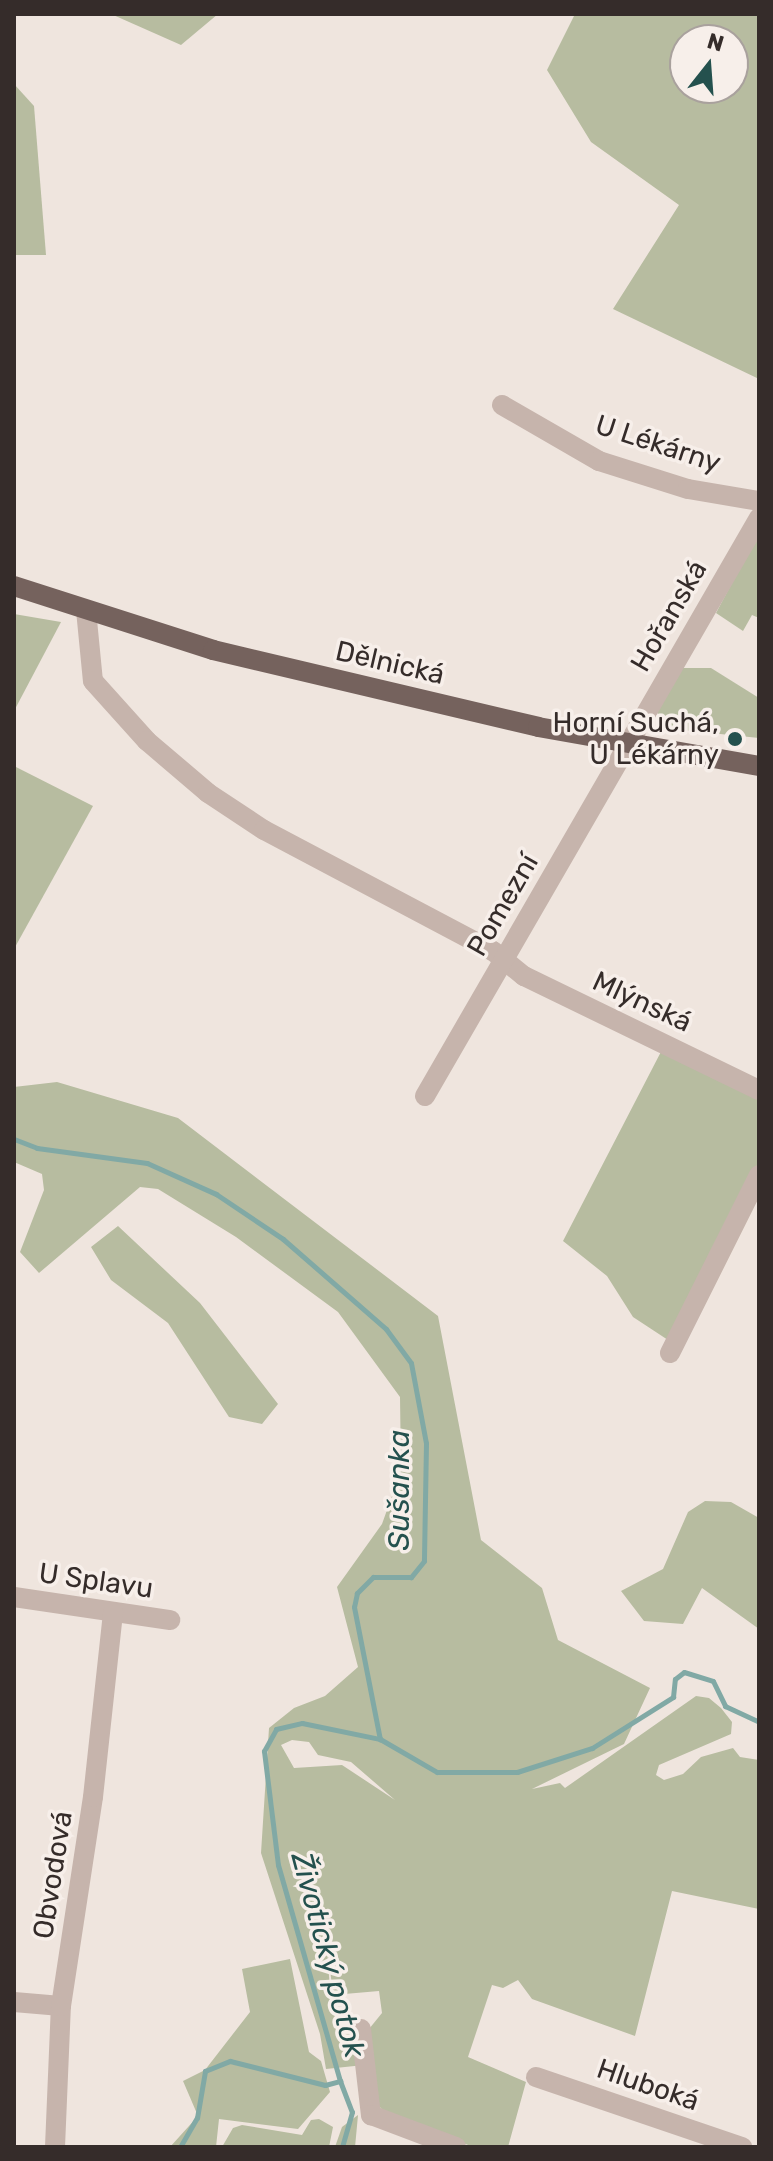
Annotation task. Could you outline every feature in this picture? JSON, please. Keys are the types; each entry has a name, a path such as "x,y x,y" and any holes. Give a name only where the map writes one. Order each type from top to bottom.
{"main road":[{"name":"Dělnická","path":"14,586 228,653 538,727 759,766"}],"street":[{"name":"U Lékárny","path":"502,405 599,461 688,489 759,501"},
{"name":"Hořanská","path":"629,743 759,518"},
{"name":"Mlýnská","path":"86,610 89,670 98,688 147,741 208,793 264,830 505,960 581,1006 759,1090"},
{"name":"Pomezní","path":"425,1096 629,743"},
{"path":"670,1353 759,1175"},
{"name":"U Splavu","path":"14,1597 170,1620"},
{"name":"Obvodová","path":"55,2147 61,2006 93,1797 113,1612"},
{"path":"14,2002 61,2006"},
{"path":"361,2029 371,2115 456,2147"},
{"name":"Hluboká","path":"536,2077 742,2147"}],"green space":[{"path":"111,14 218,14 181,45"},
{"path":"575,14 759,14 759,379 613,309 679,205 591,142 547,70"},
{"path":"14,84 34,106 46,255 14,255"},
{"path":"759,532 759,618 752,615 743,631 716,613"},
{"path":"14,614 61,622 14,711"},
{"path":"680,668 711,668 759,698 759,738 662,728 656,707"},
{"path":"14,766 93,806 14,949"},
{"path":"665,1044 759,1090 759,1175 668,1340 633,1317 607,1276 563,1241"},
{"path":"57,1082 178,1118 438,1316 481,1540 542,1588 558,1640 650,1688 624,1744 532,1789 560,1783 565,1788 696,1696 709,1698 721,1708 732,1722 731,1734 659,1765 656,1775 664,1780 683,1774 701,1757 733,1748 740,1757 759,1760 759,1909 672,1891 635,2036 532,1999 518,1980 503,1988 492,1985 468,2057 526,2082 508,2147 474,2147 390,2118 377,2104 364,2065 326,2069 320,2034 261,1853 269,1728 294,1708 325,1696 358,1667 337,1587 382,1524 401,1471 400,1397 338,1312 236,1237 158,1189 140,1187 39,1273 20,1252 44,1190 42,1174 14,1162 14,1087","holes":["292,1740 309,1742 318,1755 351,1762 395,1800 342,1765 294,1768 281,1745","326,1934 333,1995 379,1991 382,2013 369,2029 341,2036 331,2004"]},
{"path":"118,1226 200,1303 278,1404 262,1424 229,1417 168,1323 111,1280 91,1247"},
{"path":"705,1501 731,1502 759,1518 759,1629 702,1588 683,1624 644,1621 621,1591 663,1569 688,1512"},
{"path":"290,1959 309,2052 321,2061 330,2092 298,2129 219,2119 216,2147 170,2147 198,2116 183,2081 205,2070 250,2012 242,1969"},
{"path":"358,2115 355,2147 335,2147 342,2127"},
{"path":"319,2119 333,2127 329,2147 222,2147 233,2128 242,2125 302,2135 311,2120"}],"waterway":[{"name":"Sušanka","path":"14,1139 37,1148 147,1163 216,1194 283,1239 386,1329 411,1363 426,1443 424,1561 411,1577 373,1577 357,1593 354,1607 380,1739 437,1772 517,1772 592,1748 673,1697 675,1679 684,1672 713,1681 725,1706 759,1722"},
{"name":"Životický potok","path":"180,2147 197,2118 205,2071 230,2061 325,2085 340,2081 278,1865 264,1751 276,1729 302,1723 380,1739"},
{"path":"340,2081 352,2112 342,2147"}],"place":[{"name":"Horní Suchá, U Lékárny","path":"735,739"}]}
